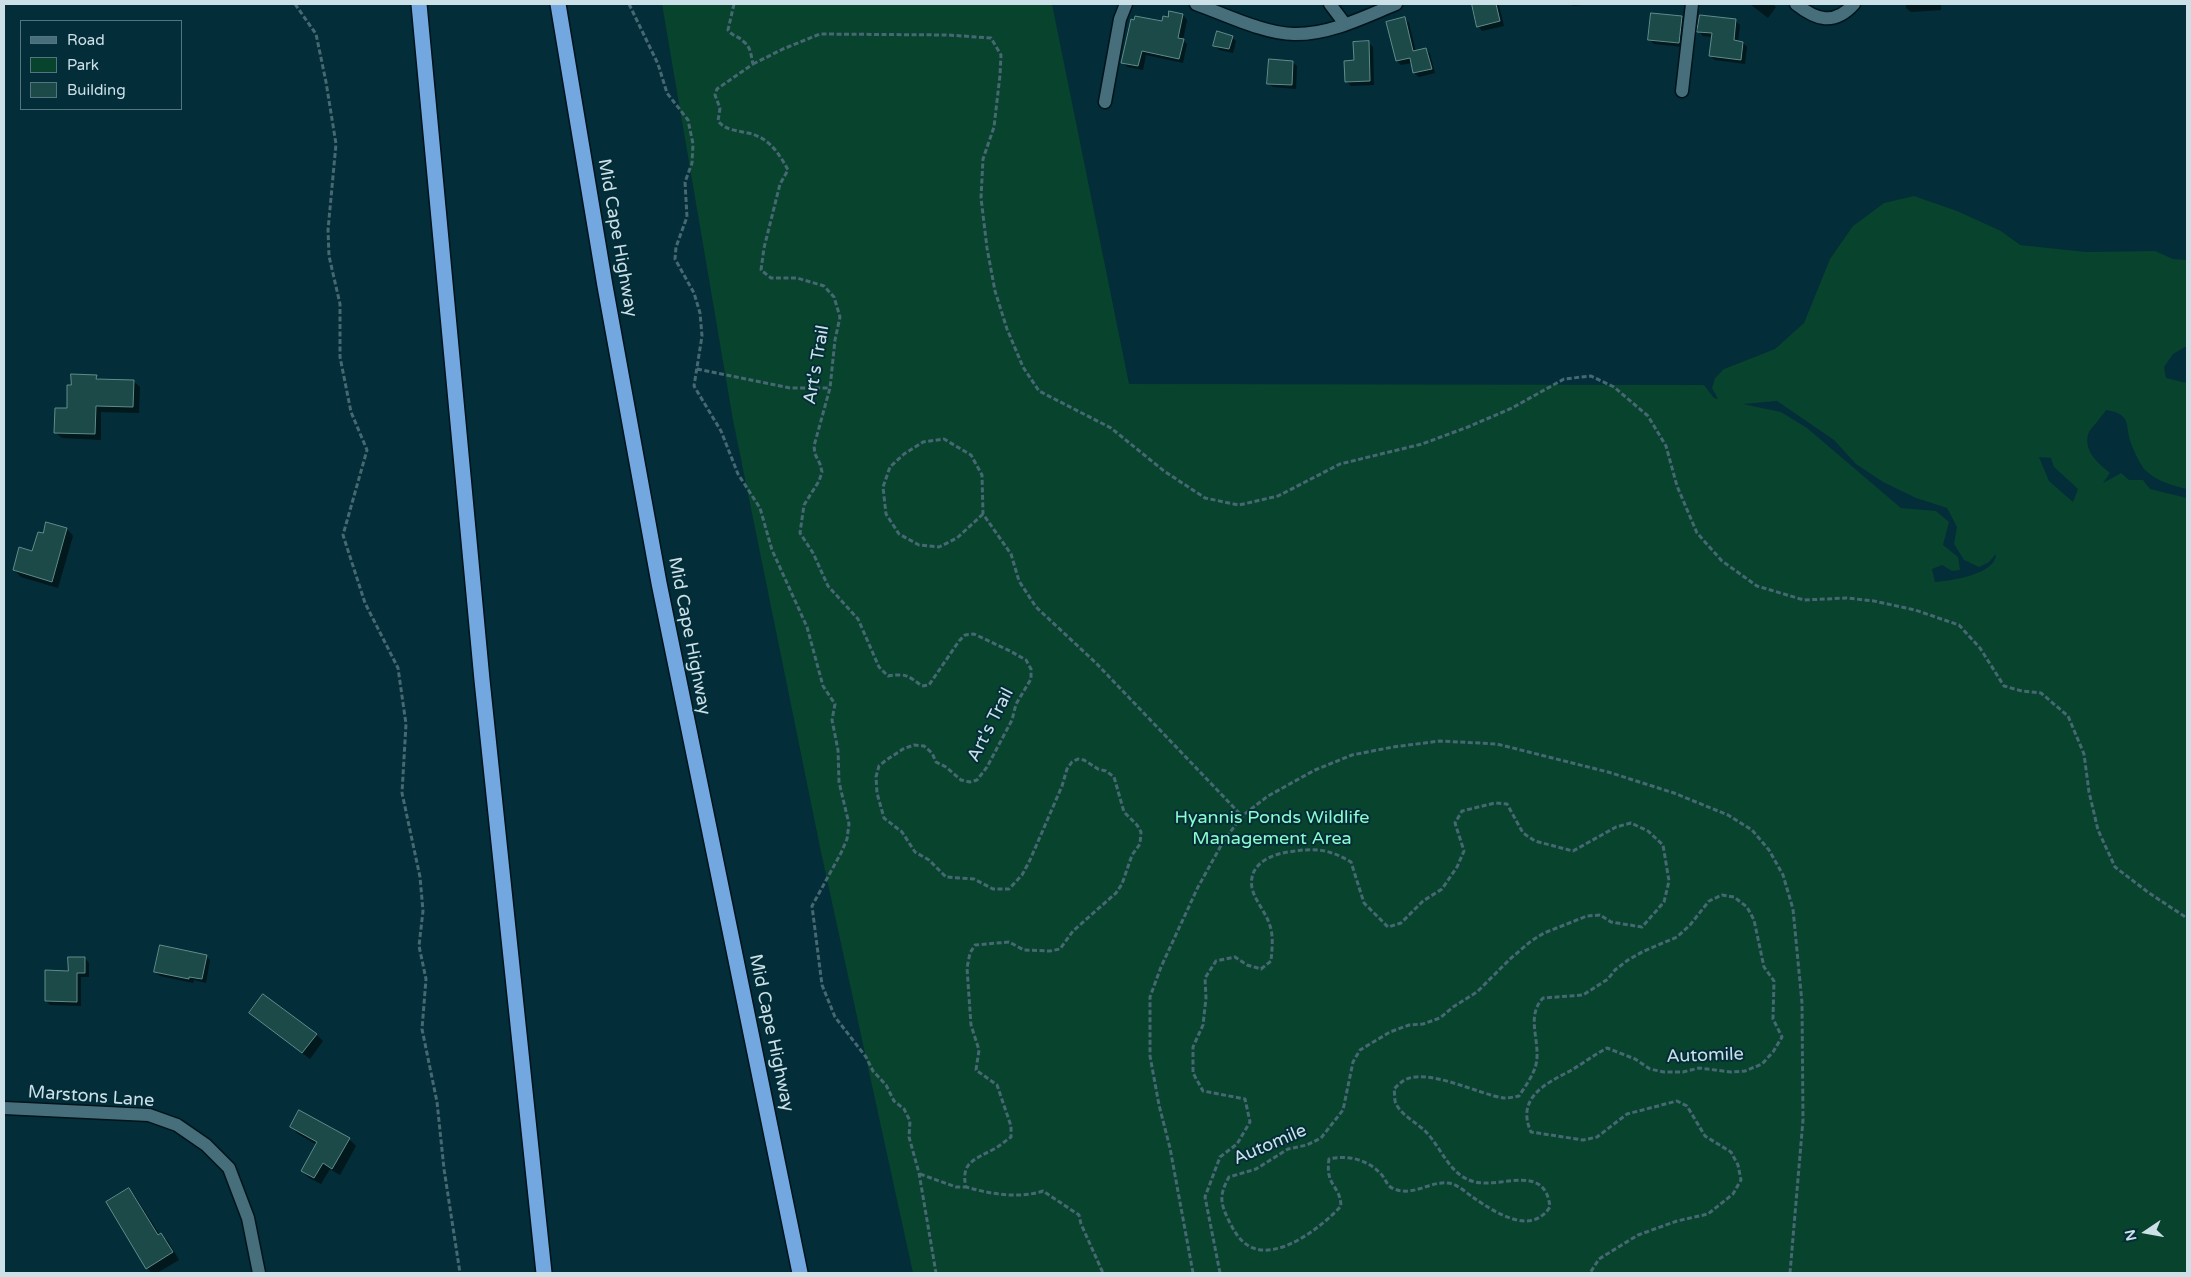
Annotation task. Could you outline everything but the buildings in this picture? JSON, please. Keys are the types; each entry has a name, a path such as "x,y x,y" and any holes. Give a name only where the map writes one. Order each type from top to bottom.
{"highway":[{"path":"418,4 481,670 544,1273"},
{"name":"Mid Cape Highway","path":"558,4 605,286 659,583 800,1273"}],"street":[{"path":"1105,102 1120,20 1126,4"},
{"path":"1196,4 1272,31 1297,34 1346,24 1396,4"},
{"path":"1330,4 1346,24"},
{"path":"1682,91 1692,4"},
{"path":"1796,4 1814,17 1827,19 1844,13 1854,4"},
{"name":"Marstons Lane","path":"4,1108 149,1115 177,1125 206,1144 230,1168 248,1218 259,1273"}],"path":[{"path":"296,4 316,34 336,144 328,230 330,256 340,304 340,357 351,412 367,450 343,535 365,603 398,668 406,724 402,793 420,877 423,911 419,946 426,979 422,1029 437,1102 444,1169 460,1273"},
{"path":"628,4 658,64 667,93 688,120 693,144 692,163 685,182 687,217 676,248 676,260 694,293 700,313 702,336 694,386 721,431 738,474 760,508 772,550 807,627 823,686 835,704 832,720 838,750 839,782 849,824 847,839 841,853 812,906 822,985 835,1017 866,1057 873,1071 886,1085 894,1102 904,1109 910,1121 909,1136 919,1174 936,1273"},
{"path":"734,4 728,30 732,35 744,40 749,48 753,64 782,49 820,34 948,35 991,38 1001,55 1000,75 994,127 983,159 981,198 987,248 995,291 1007,329 1023,366 1039,391 1111,428 1164,471 1205,498 1240,505 1278,496 1340,464 1422,444 1512,408 1564,379 1591,376 1614,387 1648,416 1666,446 1677,486 1697,533 1722,561 1757,586 1804,600 1847,598 1874,600 1915,610 1959,625 1980,648 2004,686 2022,691 2042,693 2068,716 2084,754 2089,792 2098,830 2115,868 2187,918"},
{"name":"Art's Trail","path":"753,64 717,89 715,95 720,108 718,121 722,126 758,136 779,154 788,170 780,184 764,248 761,270 771,278 797,278 824,286 834,297 840,317 834,340 830,388 814,446 822,472 804,505 800,533 813,553 828,586 858,619 883,672 888,676 903,674 910,676 922,686 929,685 959,641 965,635 974,634 1018,655 1026,660 1031,669 1032,679 1016,704 1012,720 987,767 977,780 970,782 962,780 946,767 936,762 932,753 924,746 914,745 902,749 879,766 876,777 877,793 884,818 902,832 915,852 929,860 946,877 974,879 993,889 1009,889 1022,875 1030,860 1062,786 1067,769 1072,762 1078,759 1084,760 1114,777 1124,812 1141,832 1140,844 1132,855 1122,884 1116,893 1073,931 1060,949 1024,950 1009,942 994,942 975,945 970,953 967,968 969,1008 971,1025 979,1050 976,1070 997,1085 1011,1126 1011,1137 995,1149 976,1157 969,1164 964,1177 966,1187"},
{"path":"698,369 790,388 830,388"},
{"path":"983,514 957,538 939,547 919,545 899,534 886,514 883,487 890,467 904,454 923,442 944,439 971,455 982,475 983,514 1010,554 1019,582 1036,607 1096,663 1242,816"},
{"path":"1193,1273 1170,1148 1150,1056 1150,997 1161,967 1198,887 1223,842 1242,816 1268,796 1315,770 1352,755 1440,741 1497,744 1608,772 1703,804 1728,815 1752,830 1769,850 1783,875 1793,909 1802,1002 1803,1120 1790,1273"},
{"name":"Automile","path":"1220,1273 1205,1197 1220,1157 1237,1144 1250,1122 1245,1099 1203,1091 1193,1073 1194,1047 1203,1025 1206,998 1205,978 1216,961 1235,957 1247,965 1261,969 1271,961 1270,924 1252,888 1254,871 1264,858 1281,853 1312,848 1334,852 1351,862 1364,903 1388,927 1400,923 1423,901 1442,889 1458,867 1464,851 1455,823 1462,811 1495,803 1507,804 1523,833 1535,841 1573,851 1616,827 1631,823 1648,830 1663,845 1669,881 1664,902 1642,927 1611,922 1600,915 1587,916 1544,933 1531,941 1510,959 1478,992 1453,1007 1440,1018 1400,1029 1360,1050 1352,1062 1342,1110 1321,1138 1307,1145 1288,1149 1256,1169 1229,1178 1222,1190 1222,1206 1237,1236 1251,1248 1278,1248 1309,1236 1341,1206 1340,1194 1331,1184 1327,1172 1329,1159 1340,1157 1357,1159 1370,1165 1381,1174 1391,1188 1405,1192 1447,1183 1460,1188 1500,1214 1517,1220 1533,1221 1545,1216 1550,1207 1549,1195 1541,1185 1526,1181 1474,1182 1461,1174 1443,1157 1426,1131 1413,1122 1396,1103 1394,1089 1404,1080 1419,1078 1440,1079 1495,1096 1507,1098 1519,1096 1533,1072 1537,1058 1533,1019 1536,1005 1543,998 1583,995 1608,979 1615,970 1628,960 1677,936 1690,925 1709,901 1722,895 1734,897 1747,907 1754,920 1764,967 1774,981 1772,1019 1782,1037 1773,1052 1762,1064 1745,1070 1731,1072 1699,1068 1683,1072 1664,1072 1650,1069 1635,1059 1607,1048 1543,1086 1526,1108 1526,1120 1531,1132 1583,1140 1597,1137 1627,1114 1677,1101 1687,1106 1704,1136 1731,1152 1738,1165 1741,1180 1733,1194 1708,1214 1677,1221 1638,1235 1599,1259 1590,1273"},
{"path":"919,1174 956,1187 966,1187 980,1191 1017,1195 1043,1191 1080,1215 1081,1224 1103,1273"}],"green space":[{"name":"Hyannis Ponds Wildlife Management Area","path":"662,4 1052,4 1129,384 1704,385 1714,398 1718,399 1712,388 1715,378 1724,369 1775,349 1804,323 1830,259 1853,226 1884,203 1914,196 1957,211 2001,231 2020,245 2086,252 2155,251 2173,259 2187,260 2187,346 2173,354 2164,367 2166,378 2187,383 2187,489 2170,485 2145,470 2132,446 2126,421 2115,412 2106,410 2089,432 2087,439 2092,456 2110,473 2103,483 2121,473 2129,480 2143,480 2150,489 2187,498 2187,1273 913,1273 821,852 733,420","holes":["1777,401 1834,440 1856,464 1883,482 1916,498 1947,508 1957,527 1954,544 1964,560 1979,567 1989,562 1996,554 1994,561 1989,567 1971,575 1935,582 1932,569 1942,565 1952,571 1960,570 1958,557 1943,545 1949,522 1936,511 1901,508 1807,428 1781,412 1743,404","2039,457 2051,458 2054,467 2078,489 2073,502 2049,481"]}]}
